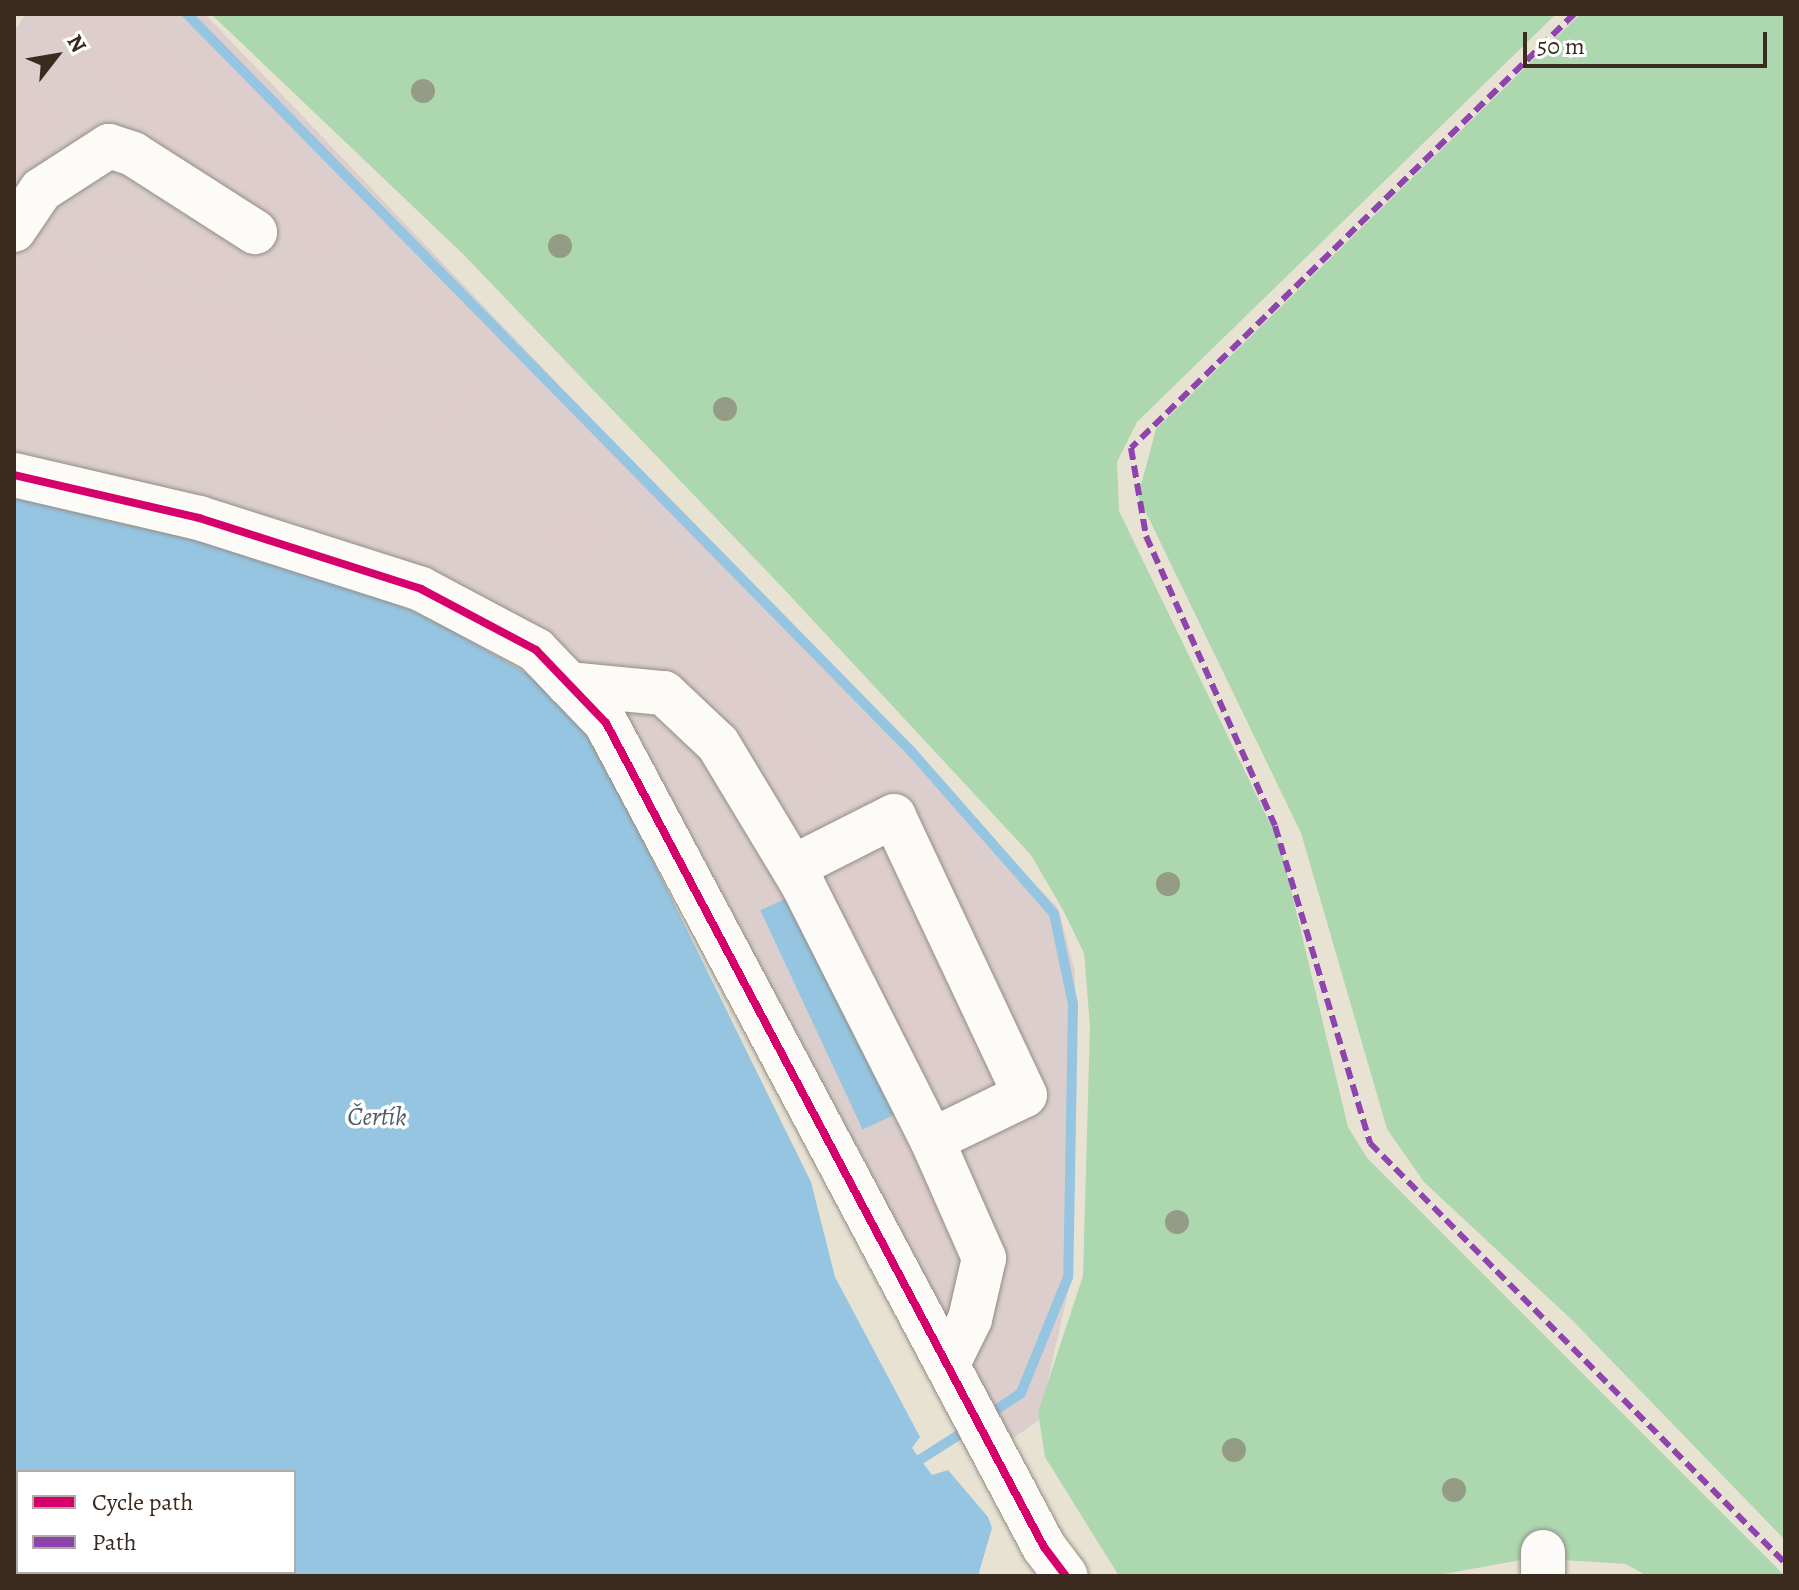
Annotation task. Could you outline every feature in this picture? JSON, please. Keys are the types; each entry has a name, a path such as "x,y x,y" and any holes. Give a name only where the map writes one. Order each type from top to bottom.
{"street":[{"path":"14,230 41,190 109,146 133,154 255,232"},
{"path":"14,475 199,518 421,589 536,650 606,723 989,1442 1066,1576"},
{"path":"568,684 664,693 718,744 793,867 932,1140 984,1258 970,1319 948,1364"},
{"path":"793,867 894,816 1025,1095 932,1140"}],"shaded area":[{"path":"26,14 205,14 1058,908 1075,971 1070,1283 1039,1420 975,1465 585,698 14,570 14,31"}],"green space":[{"path":"211,14 1556,14 1137,422 1117,462 1119,511 1280,844 1348,1127 1367,1158 1785,1576 1647,1576 1626,1564 1531,1558 1433,1576 1119,1576 1045,1457 1038,1412 1083,1276 1090,1026 1084,953 1063,910 1031,855 782,587 463,254"},
{"path":"1580,14 1785,14 1785,1540 1572,1320 1424,1182 1387,1129 1301,833 1138,496 1156,429"}],"water":[{"name":"Čertík","path":"14,486 364,591 433,620 542,682 583,728 627,808 811,1182 835,1277 920,1437 912,1448 932,1475 948,1470 988,1517 992,1528 978,1576 14,1576"},
{"path":"793,895 895,1114 863,1130 760,910"}],"building":[{"path":"82,14 137,14 364,226 324,267 216,166 203,180 57,42"},
{"path":"14,71 69,114 20,177 14,172"},
{"path":"90,190 243,249 224,297 71,239"},
{"path":"34,236 405,370 395,397 405,401 401,414 390,411 380,440 28,314 14,342 20,279 14,262 24,266"},
{"path":"416,281 449,312 431,331 431,322 402,295"},
{"path":"498,350 530,382 525,387 492,356"},
{"path":"476,382 484,391 436,434 428,425"},
{"path":"575,506 608,538 577,570 544,538"},
{"path":"727,637 766,674 842,773 805,805 689,669"},
{"path":"938,819 995,941 974,951 917,829"},
{"path":"884,844 986,1059 932,1084 924,1067 917,1070 817,876"},
{"path":"1028,1019 1034,1036 1017,1042 1011,1025"},
{"path":"906,1130 958,1242 921,1260 869,1147"}],"waterway":[{"path":"187,14 911,751 1054,914 1073,1004 1068,1277 1021,1393 987,1416"},
{"path":"910,1466 971,1427"}],"marked path":[{"path":"1574,14 1131,448 1146,536 1275,826 1370,1143 1785,1563"}],"cycle path":[{"path":"14,475 199,518 421,589 536,650 606,723 1044,1547 1066,1576"}]}
